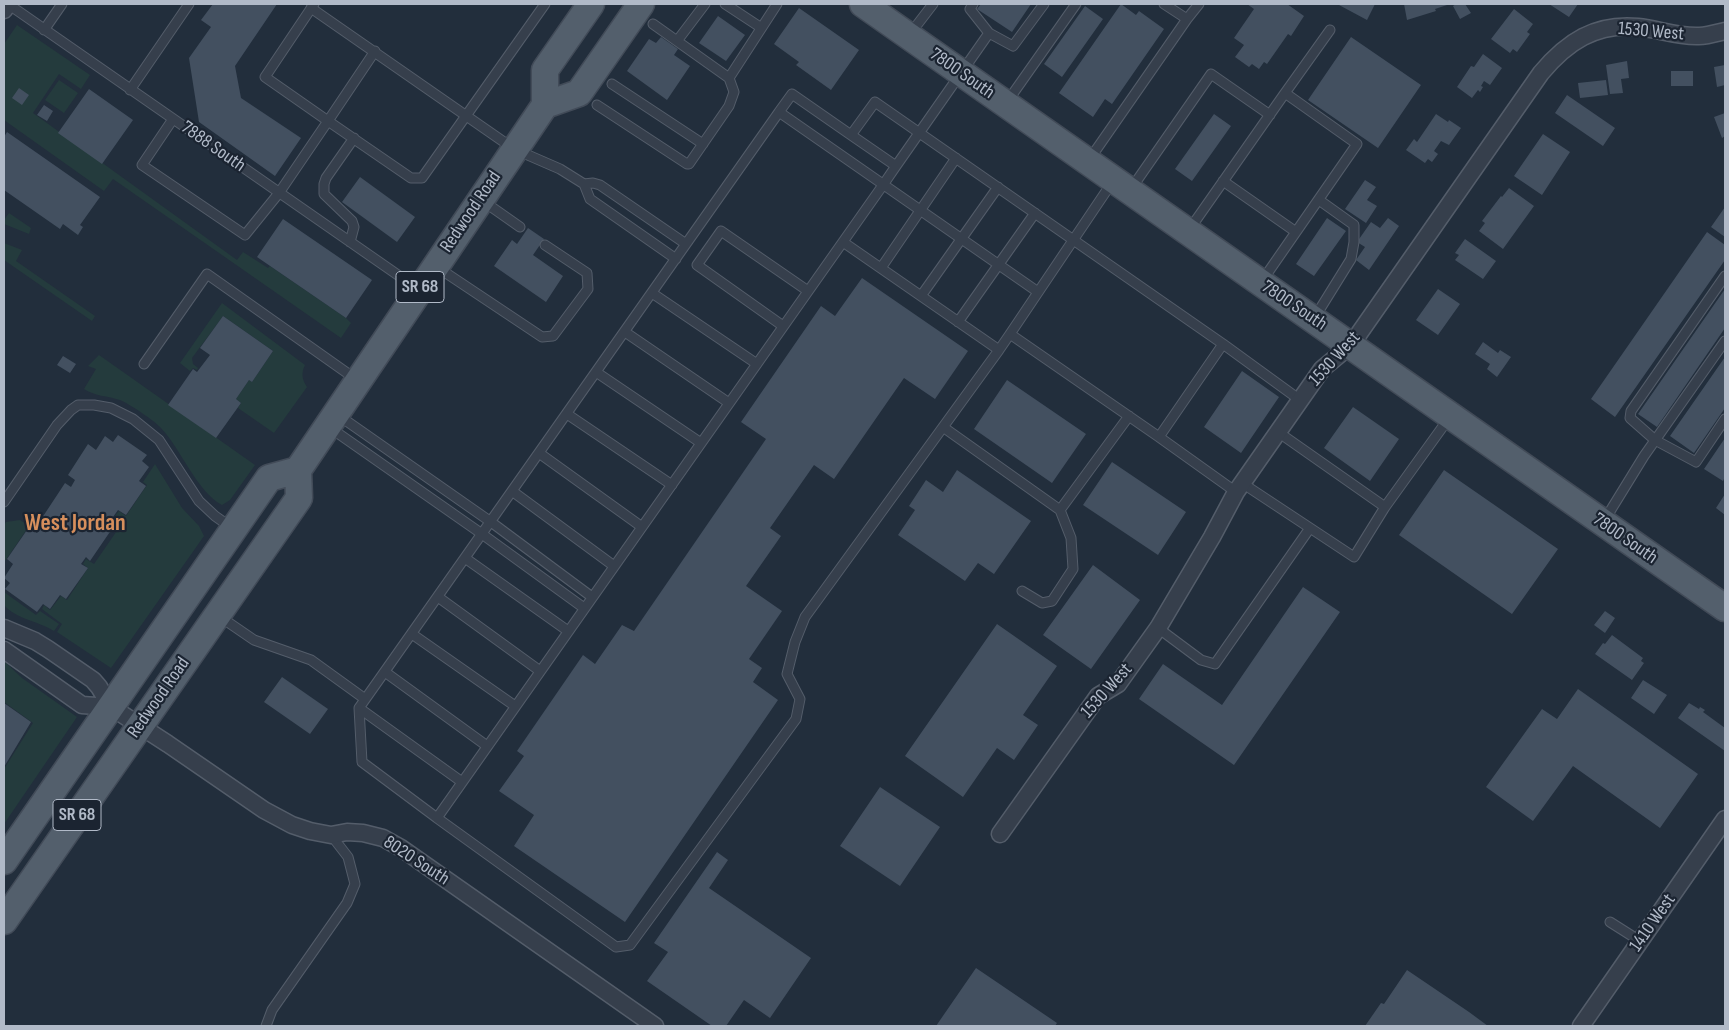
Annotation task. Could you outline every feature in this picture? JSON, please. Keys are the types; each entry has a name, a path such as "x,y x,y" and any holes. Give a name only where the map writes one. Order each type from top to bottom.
{"main road":[{"path":"591,4 545,70 545,105 579,93 647,14"},
{"name":"7800 South","path":"863,4 1725,608"},
{"name":"Redwood Road","path":"4,921 299,498 298,470 357,380 545,105"},
{"name":"Redwood Road","path":"4,861 269,478 298,470"}],"street":[{"path":"4,10 8,4"},
{"name":"1530 West","path":"1000,834 1098,696 1118,684 1158,628 1239,488 1300,400 1322,369 1351,345 1541,73 1556,55 1580,38 1606,28 1637,27 1674,34 1699,36 1725,31"},
{"path":"4,628 35,641 93,680 100,687 111,707"},
{"path":"4,650 82,704 111,707"},
{"name":"8020 South","path":"111,707 264,810 292,825 331,835 348,832 363,833 383,838 401,848 655,1026"},
{"name":"1410 West","path":"1581,1026 1725,819"}],"lane":[{"name":"7888 South","path":"8,4 418,290"},
{"path":"44,30 62,4"},
{"path":"130,90 189,4"},
{"path":"545,4 466,115 422,178 411,178 265,77 313,6 375,52 466,115 514,149 560,169 584,184 590,199 676,259"},
{"path":"677,41 705,4"},
{"path":"725,4 760,27"},
{"path":"729,78 760,27 777,4"},
{"path":"909,36 933,4"},
{"path":"974,4 970,9 989,33 1013,46 1044,4"},
{"path":"1006,104 1076,4"},
{"path":"1164,4 1187,19"},
{"path":"1088,163 1199,4"},
{"path":"597,105 687,164 692,162 728,106 734,92 729,78 677,41 647,14"},
{"path":"1187,232 1330,30"},
{"path":"437,818 989,33"},
{"path":"173,119 142,165 245,235 279,192 375,52"},
{"path":"896,166 792,94 359,708 362,762 616,947 630,945 796,719 800,699 787,674 795,642 805,616 999,350 1073,240 1121,186 1211,74 1270,115"},
{"path":"612,84 703,144"},
{"path":"1261,283 1358,144 1285,93"},
{"path":"852,135 875,102 1223,344 1300,400"},
{"path":"779,112 1038,292"},
{"path":"350,242 354,227 352,221 324,194 324,184 326,178 354,138"},
{"path":"880,268 956,158"},
{"path":"1223,181 1296,232"},
{"path":"584,184 593,183 600,185 686,244"},
{"path":"921,296 998,188"},
{"path":"480,199 520,227"},
{"path":"1313,319 1352,259 1354,242 1354,225 1319,200"},
{"path":"958,322 1035,214"},
{"path":"783,326 697,265 722,231 808,291"},
{"path":"843,242 999,350"},
{"path":"435,265 542,336 552,336 588,289 587,273 545,245"},
{"path":"144,364 207,274 357,380"},
{"path":"1725,276 1630,411 1630,418 1655,440 1696,462 1725,419"},
{"path":"652,293 757,364"},
{"path":"625,332 729,403"},
{"path":"1010,334 1159,437 1239,488 1310,528 1354,557 1386,507 1451,416"},
{"path":"1602,523 1655,440 1725,341"},
{"path":"1159,437 1223,344"},
{"path":"596,372 701,444"},
{"path":"4,502 57,424 78,405 94,404 111,408 134,419 159,440 198,501 234,530"},
{"path":"567,414 672,485"},
{"path":"1060,510 1129,416"},
{"path":"331,419 491,522 592,597"},
{"path":"331,419 482,534 584,608"},
{"path":"943,427 1060,510 1071,538 1073,569 1052,601 1042,603 1022,591"},
{"path":"1278,432 1386,507"},
{"path":"539,453 642,527"},
{"path":"512,491 614,566"},
{"path":"1158,628 1201,660 1214,664 1310,528"},
{"path":"465,558 568,631"},
{"path":"438,597 540,671"},
{"path":"217,614 254,640 311,660 365,700"},
{"path":"412,634 515,706"},
{"path":"385,672 487,746"},
{"path":"359,708 462,782"},
{"path":"266,1026 272,1010 347,903 355,884 348,857 331,835"},
{"path":"1610,922 1640,941"}],"green space":[{"path":"17,25 90,75 81,89 59,74 33,113 237,260 243,252 268,268 270,266 346,318 351,323 341,338 113,179 104,191 4,120 4,44"},
{"path":"59,80 78,93 64,113 45,100"},
{"path":"9,213 31,228 29,234 4,224 4,220"},
{"path":"4,243 22,250 16,261 95,316 92,321 4,260"},
{"path":"222,303 305,365 303,376 307,387 274,433 238,408 241,403 236,399 249,380 252,382 273,351 223,316 192,358 193,364 198,368 197,370 193,368 190,371 180,363"},
{"path":"99,355 255,465 230,500 222,505 213,499 197,480 168,437 153,421 120,400 97,395 84,389 96,369 88,366"},
{"path":"155,464 182,508 199,526 204,536 111,668 57,632 62,624 42,609 44,605 50,610 61,596 67,600 88,568 83,564 86,559 94,564 123,522 115,516 119,511 126,516 147,485 143,482"},
{"path":"20,520 29,526 5,561 4,525 6,522"},
{"path":"4,592 36,615 40,611 59,624 54,631 15,614 4,605"},
{"path":"4,661 22,678 77,717 4,824 4,769 33,723 4,702"}],"building":[{"path":"213,4 277,4 235,66 241,98 301,138 275,176 199,122 189,58 211,27 201,20"},
{"path":"981,4 1031,4 1012,32 977,9"},
{"path":"1121,4 1136,15 1139,11 1164,29 1112,104 1105,99 1093,117 1059,93"},
{"path":"1247,4 1287,4 1304,16 1291,36 1288,34 1267,64 1264,62 1259,69 1252,64 1249,67 1235,57 1244,45 1234,38 1254,9"},
{"path":"1340,4 1375,4 1367,20"},
{"path":"1404,4 1450,4 1435,9 1436,11 1407,20"},
{"path":"1465,4 1471,13 1460,19 1453,6"},
{"path":"1549,4 1578,4 1569,17"},
{"path":"1085,6 1103,19 1062,77 1044,64"},
{"path":"799,8 859,50 831,90 796,65 799,62 774,44"},
{"path":"1514,9 1533,24 1527,32 1530,34 1517,52 1513,49 1510,53 1491,39"},
{"path":"718,16 745,35 726,61 699,43"},
{"path":"661,37 678,49 674,55 690,66 667,100 627,71 649,39 656,43"},
{"path":"1351,37 1421,85 1378,148 1308,100"},
{"path":"1483,54 1502,68 1490,85 1484,81 1480,92 1478,90 1472,98 1457,87 1471,66 1474,67"},
{"path":"1627,61 1629,78 1621,79 1623,93 1610,94 1606,65"},
{"path":"1725,65 1725,85 1717,87 1714,67"},
{"path":"1671,71 1693,71 1693,86 1671,86"},
{"path":"1606,80 1608,95 1580,98 1578,83"},
{"path":"19,88 29,95 22,105 12,98"},
{"path":"89,89 133,120 102,164 58,133"},
{"path":"1567,95 1615,128 1603,146 1555,113"},
{"path":"44,105 53,111 47,121 37,115"},
{"path":"1725,113 1725,136 1722,138 1714,117"},
{"path":"1214,114 1231,126 1192,181 1175,169"},
{"path":"1436,114 1461,128 1449,145 1441,141 1434,151 1438,154 1432,162 1428,159 1425,163 1406,150 1414,139 1417,142"},
{"path":"7,132 100,197 80,225 83,227 78,235 63,224 60,229 4,190 4,137"},
{"path":"1543,134 1570,152 1542,195 1514,176"},
{"path":"360,177 415,217 397,242 342,202"},
{"path":"1365,180 1376,187 1367,200 1377,206 1366,223 1345,209"},
{"path":"1509,188 1534,206 1503,249 1479,231 1485,223 1482,221"},
{"path":"1725,207 1725,237 1711,227"},
{"path":"1327,218 1346,231 1314,276 1296,264"},
{"path":"1388,218 1399,226 1369,270 1356,260 1365,247 1357,242 1371,222 1380,228"},
{"path":"283,219 372,280 346,318 257,257"},
{"path":"528,228 544,239 533,255 563,276 546,302 494,266 512,240 517,244"},
{"path":"1707,232 1725,245 1725,260 1615,417 1591,399"},
{"path":"1465,239 1496,261 1483,279 1455,260 1459,255 1455,253"},
{"path":"862,278 968,351 935,399 904,378 834,479 814,465 770,528 781,536 746,586 782,611 749,659 762,668 753,682 778,700 625,922 514,846 534,815 499,791 524,756 517,751 583,655 595,664 622,625 634,631 766,439 741,422 821,306 835,316"},
{"path":"1438,289 1460,304 1438,335 1416,320"},
{"path":"1725,289 1725,328 1657,427 1638,414"},
{"path":"223,316 273,351 252,382 249,380 236,399 241,403 216,438 168,405 193,369 197,372 210,355 200,348"},
{"path":"1483,342 1498,353 1500,350 1511,357 1497,377 1487,369 1490,364 1475,354"},
{"path":"63,356 76,364 70,373 57,365"},
{"path":"1725,357 1725,408 1694,453 1670,436"},
{"path":"1242,371 1279,397 1241,453 1204,427"},
{"path":"1007,380 1086,434 1052,483 974,429"},
{"path":"1353,407 1399,439 1370,481 1324,448"},
{"path":"118,435 147,455 142,461 149,467 139,481 146,486 126,515 118,510 113,517 118,520 90,561 86,557 81,564 88,568 66,599 60,595 50,609 43,604 37,612 5,589 10,583 4,578 13,564 7,559 29,527 37,533 42,526 38,524 65,483 71,487 75,480 68,475 88,444 96,450 105,436 113,442"},
{"path":"1725,438 1725,477 1723,481 1704,469"},
{"path":"1112,462 1186,512 1158,555 1083,505"},
{"path":"957,470 1031,521 994,574 978,563 965,581 898,535 915,510 909,506 926,480 943,492"},
{"path":"1444,470 1558,549 1512,614 1399,535"},
{"path":"1725,494 1725,515 1716,508"},
{"path":"1093,565 1140,600 1091,669 1043,635"},
{"path":"1303,587 1340,612 1234,765 1139,699 1163,664 1222,705"},
{"path":"1605,611 1615,618 1605,633 1594,625"},
{"path":"997,624 1057,666 1023,715 1038,725 1014,760 997,748 963,797 905,756"},
{"path":"1612,635 1643,658 1641,661 1644,663 1632,680 1595,654"},
{"path":"282,677 328,709 310,734 264,702"},
{"path":"1643,680 1667,695 1654,714 1631,698"},
{"path":"1578,689 1698,774 1660,828 1573,766 1533,821 1486,787 1542,709 1557,719"},
{"path":"4,703 31,722 4,767"},
{"path":"1689,703 1705,710 1703,712 1725,728 1725,751 1678,718"},
{"path":"880,787 940,827 900,886 840,846"},
{"path":"717,852 728,860 709,888 811,958 770,1018 744,1000 726,1026 712,1026 647,981 668,952 654,943"},
{"path":"976,968 1057,1023 1055,1026 936,1026"},
{"path":"1407,970 1488,1026 1365,1026 1381,1003 1384,1004"}],"district":[{"name":"West Jordan","path":"75,524"}]}
